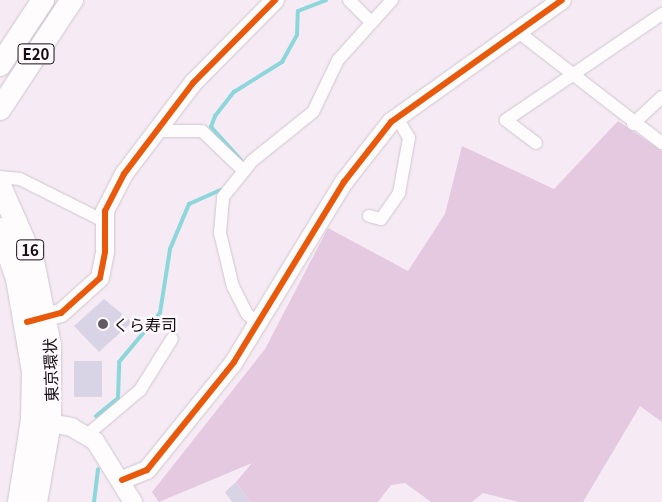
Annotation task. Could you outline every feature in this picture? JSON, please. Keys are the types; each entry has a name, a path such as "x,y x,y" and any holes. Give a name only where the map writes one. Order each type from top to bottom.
{"highway":[{"name":"E20","path":"0,65 43,0"},
{"name":"E20","path":"0,108 72,0"},
{"name":"東京環状","path":"0,186 29,247 37,321 41,421 36,502"},
{"name":"東京環状","path":"0,229 37,321"},
{"name":"東京環状","path":"18,502 41,421"}],"street":[{"path":"37,321 72,306 100,278 105,252 104,221 113,192 155,131 205,70 276,0"},
{"path":"349,0 371,22"},
{"path":"259,325 247,314 233,287 220,233 223,197 243,170 313,112 338,60 392,0"},
{"path":"122,480 148,470 259,325 344,182 397,117 562,0"},
{"path":"536,143 506,120 662,14"},
{"path":"517,31 570,76 633,124 662,143"},
{"path":"633,124 662,97"},
{"path":"369,216 381,220 399,193 409,138 397,117"},
{"path":"155,131 202,131 243,170"},
{"path":"0,176 20,179 104,221"},
{"path":"87,435 140,390 172,339"},
{"path":"41,421 87,435 122,480 132,502"}],"shaded area":[{"path":"618,121 662,151 662,422 640,406 583,502 519,502 483,493 472,502 431,502 405,483 391,485 378,502 250,502 236,482 252,463 159,502 152,492 265,349 328,228 408,271 445,214 462,146 554,189"}],"building":[{"name":"くら寿司","path":"104,299 132,322 99,352 74,326"},
{"path":"74,361 102,361 102,397 74,397"},
{"path":"236,482 250,502 232,502 225,492"}],"waterway":[{"path":"241,160 211,127 215,116 234,92 282,62 297,35 298,11 326,0"},
{"path":"96,416 118,398 119,362 160,313 170,249 189,204 221,190"},
{"path":"94,502 98,469"}],"cycle path":[{"path":"27,322 61,313 100,278 105,252 105,211 124,174 193,83 275,0"},
{"path":"122,480 147,470 234,362 344,182 391,122 562,0"}],"place":[{"name":"くら寿司","path":"103,324"}]}
